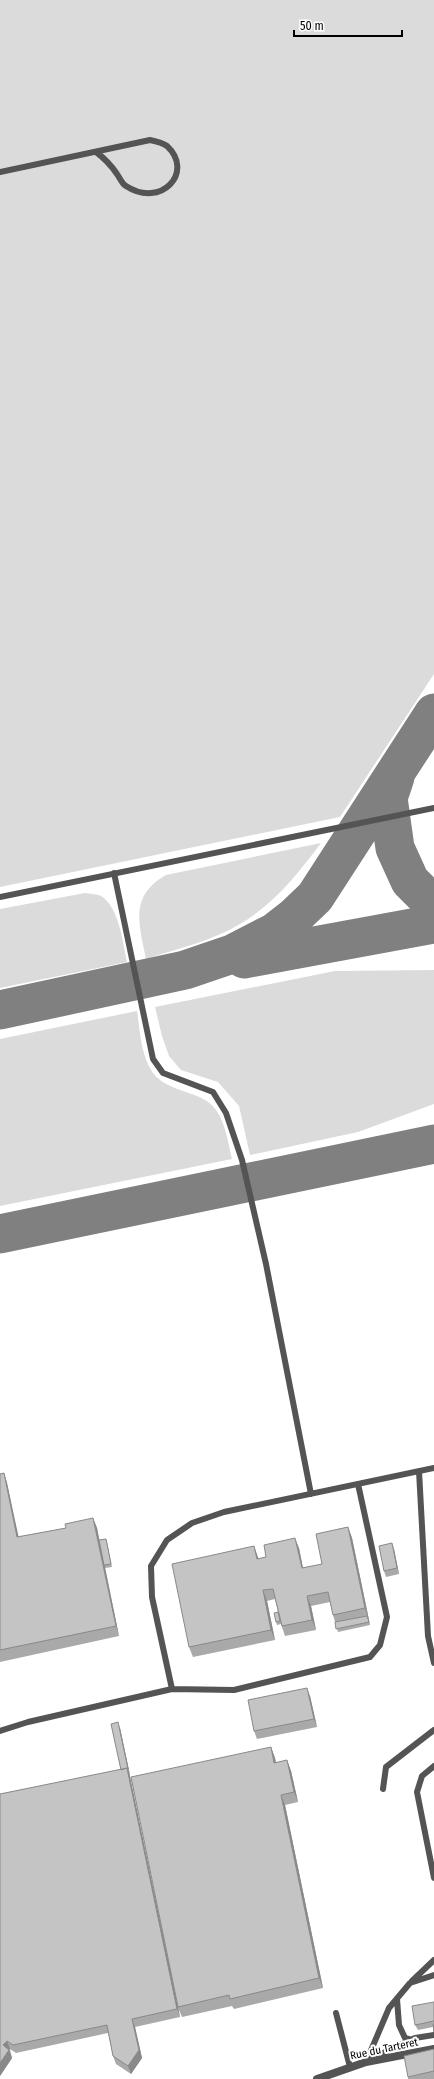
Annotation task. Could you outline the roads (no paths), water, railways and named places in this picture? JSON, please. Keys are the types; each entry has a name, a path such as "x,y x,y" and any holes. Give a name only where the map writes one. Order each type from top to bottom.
{"street":[{"name":"Rue du Tarteret","path":"317,2079 366,2062 434,2049"}],"lane":[{"path":"0,172 150,140 166,145 175,156 176,174 171,185 160,192 145,194 124,186 117,174 96,152"},
{"path":"0,897 434,808"},
{"path":"114,873 153,1059 163,1073 213,1092 226,1113 242,1160 266,1264 311,1494"},
{"path":"172,1689 152,1597 151,1566 166,1540 192,1523 224,1512 434,1468"},
{"path":"419,1471 428,1636 434,1663"},
{"path":"0,1731 28,1722 172,1689 234,1690 370,1657 380,1645 386,1617 358,1484"},
{"path":"383,1789 386,1767 434,1730"},
{"path":"434,1766 422,1776 417,1792 434,1878"},
{"path":"366,2062 389,2008 410,1983 434,1960"},
{"path":"410,1983 434,1975"},
{"path":"397,1999 396,2012 398,2025 404,2038 412,2040"},
{"path":"336,2013 350,2067"},
{"path":"366,2062 412,2040 434,2034"}]}
